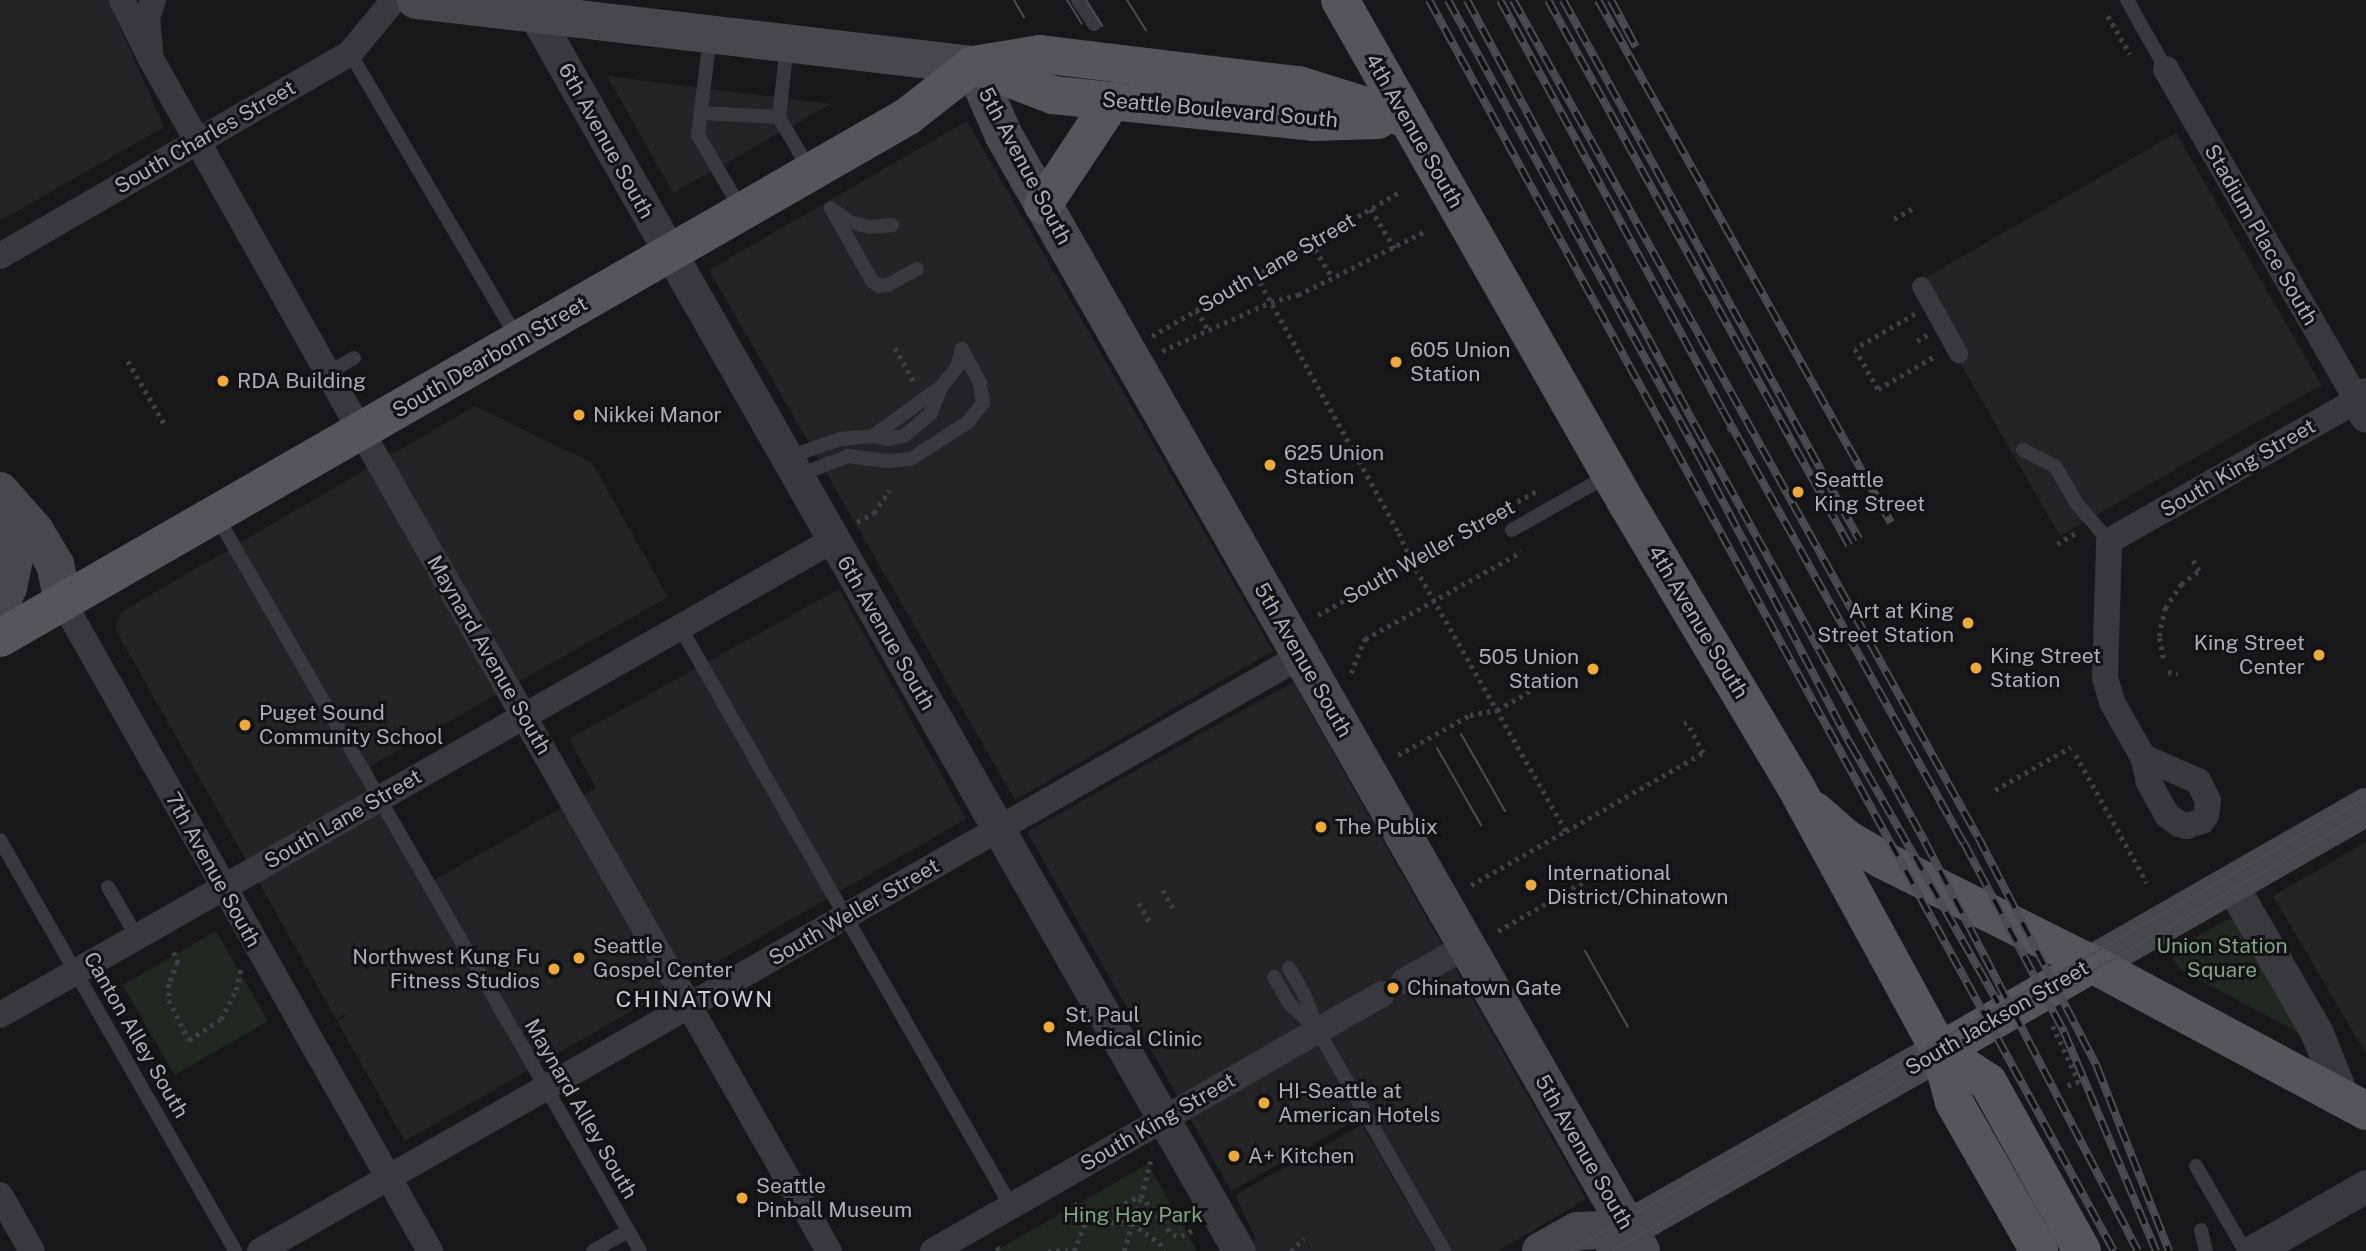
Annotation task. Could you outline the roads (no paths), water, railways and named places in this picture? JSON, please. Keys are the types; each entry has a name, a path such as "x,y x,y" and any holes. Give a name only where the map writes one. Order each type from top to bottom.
{"main road":[{"name":"Seattle Boulevard South","path":"415,0 973,65 1053,95 1313,122 1408,119"},
{"name":"4th Avenue South","path":"1340,0 1611,474 1798,791 1940,1051 1954,1102 2039,1251"},
{"name":"Seattle Boulevard South","path":"973,65 1040,54 1258,80 1298,85 1408,119"},
{"name":"South Dearborn Street","path":"0,638 908,116 973,65"},
{"name":"5th Avenue South","path":"973,65 1004,136 1301,656 1482,939 1627,1244"},
{"path":"1043,205 1112,101"},
{"path":"0,606 8,587 13,563 10,527 1,493"},
{"name":"7th Avenue South","path":"1,493 35,531 55,564 64,602"},
{"path":"1798,791 1829,825 1867,851 2092,964 2359,1109"},
{"name":"South Jackson Street","path":"1541,1251 1577,1231 1627,1244 1940,1051 2366,807"},
{"path":"1940,1051 1988,1082 2082,1251"}],"street":[{"name":"Maynard Avenue South","path":"122,0 151,59 328,373 829,1251"},
{"name":"Maynard Avenue South","path":"151,59 147,17 153,0"},
{"name":"South Charles Street","path":"0,256 350,53 394,0"},
{"name":"6th Avenue South","path":"536,15 792,467 845,531 998,829 1239,1251"},
{"name":"Stadium Place South","path":"2166,69 2363,404"},
{"path":"1921,286 1958,353"},
{"name":"South King Street","path":"2109,541 2363,404"},
{"name":"South Lane Street","path":"0,1015 845,531"},
{"path":"2109,541 2105,678 2112,702 2143,757"},
{"name":"7th Avenue South","path":"64,602 222,888 430,1251"},
{"name":"South Weller Street","path":"260,1251 1301,656"},
{"path":"2231,884 2359,1109"},
{"name":"South King Street","path":"933,1251 1482,939"},
{"path":"2253,1251 2366,1186"},
{"path":"0,1195 32,1251"}],"lane":[{"path":"1078,0 1094,24"},
{"path":"2127,0 2166,69"},
{"path":"710,36 698,135 743,212"},
{"path":"788,45 779,117 810,173"},
{"path":"350,53 519,340"},
{"path":"701,113 779,117"},
{"path":"892,225 859,225 849,222 831,208 872,281 879,286 888,285 917,269"},
{"path":"962,349 981,383 983,402 968,422 911,459 888,461 848,456 792,467 840,439 873,436 941,387 957,367 962,349"},
{"path":"328,373 354,358"},
{"path":"2023,450 2055,466 2077,504 2109,541"},
{"name":"South Weller Street","path":"1512,530 1611,474"},
{"name":"Maynard Alley South","path":"216,514 639,1251"},
{"path":"680,627 1011,1206"},
{"name":"Canton Alley South","path":"0,840 235,1251"},
{"path":"108,887 137,937"},
{"path":"1289,968 1304,994 1318,1031 1444,1251"},
{"path":"1274,977 1289,1003 1318,1031"},
{"path":"2196,1166 2245,1251"},
{"path":"2201,1230 2206,1251"},
{"path":"593,1251 628,1231"}],"tram line":[{"path":"1014,0 1024,17"},
{"path":"1067,0 1082,24"},
{"path":"1086,0 1102,26"},
{"path":"1127,0 1146,31"},
{"path":"1461,734 1505,811"},
{"path":"1437,748 1481,825"},
{"path":"1569,1251 2366,798"},
{"path":"1612,1251 2366,812"},
{"path":"1585,951 1628,1027"}],"railway":[{"path":"1429,0 2114,1251"},
{"path":"1448,0 1699,456 1851,745 1998,1003"},
{"path":"1467,0 1695,425 1925,842 2138,1251"},
{"path":"1500,0 1722,409 1964,843 2064,1032 2156,1251"},
{"path":"1513,0 1978,837 2097,1067 2169,1251"},
{"path":"1548,0 1849,545"},
{"path":"1563,0 1859,539"},
{"path":"1598,0 1891,523"},
{"path":"1611,0 1636,47"}],"place":[{"name":"605 Union Station","path":"1396,362"},
{"name":"RDA Building","path":"223,381"},
{"name":"Nikkei Manor","path":"579,415"},
{"name":"625 Union Station","path":"1270,465"},
{"name":"Seattle King Street","path":"1798,492"},
{"name":"Art at King Street Station","path":"1968,623"},
{"name":"King Street Center","path":"2319,655"},
{"name":"King Street Station","path":"1976,668"},
{"name":"505 Union Station","path":"1593,669"},
{"name":"Puget Sound Community School","path":"245,725"},
{"name":"The Publix","path":"1321,827"},
{"name":"International District/Chinatown","path":"1531,885"},
{"name":"Seattle Gospel Center","path":"579,958"},
{"name":"Northwest Kung Fu Fitness Studios","path":"554,969"},
{"name":"Chinatown Gate","path":"1393,988"},
{"name":"St. Paul Medical Clinic","path":"1049,1027"},
{"name":"HI-Seattle at American Hotels","path":"1264,1103"},
{"name":"A+ Kitchen","path":"1234,1156"},
{"name":"Seattle Pinball Museum","path":"742,1198"}],"district":[{"name":"CHINATOWN","path":"695,999"}],"park label":[{"name":"Union Station Square","path":"2222,958"},
{"name":"Hing Hay Park","path":"1133,1215"}]}
